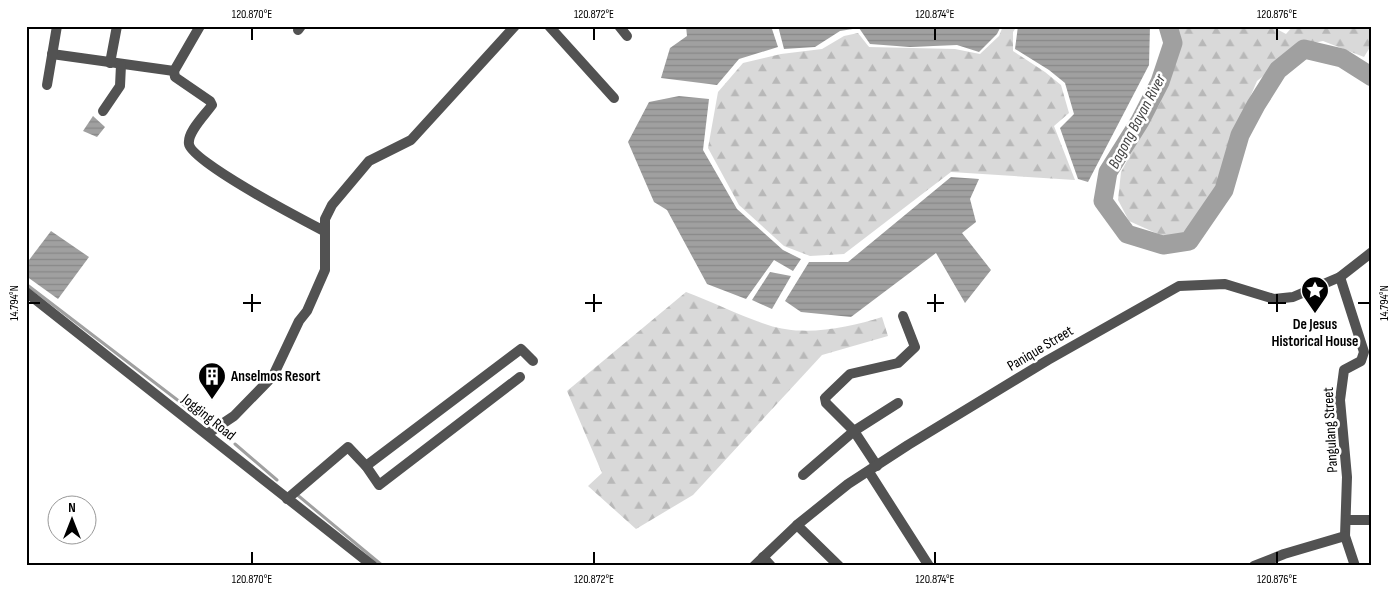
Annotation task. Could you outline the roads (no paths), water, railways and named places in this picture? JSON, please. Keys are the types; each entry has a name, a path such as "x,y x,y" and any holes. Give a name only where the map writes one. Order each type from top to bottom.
{"street":[{"path":"47,85 57,26"},
{"path":"110,63 117,26"},
{"path":"200,26 174,71 175,77 210,101 212,105 190,135 188,142 190,150 222,173 324,231"},
{"path":"207,434 234,416 273,376 299,321 307,311 325,270 325,219 332,205 369,161 411,140 515,26"},
{"path":"549,26 614,98"},
{"path":"619,26 627,36"},
{"path":"52,54 174,71"},
{"path":"103,111 120,86 121,65"},
{"name":"Panique Street","path":"754,566 796,525 848,484 1048,360 1179,286 1225,284 1274,299 1292,297 1340,277 1372,252"},
{"name":"Pangulang Street","path":"1340,277 1364,352 1361,361 1347,367 1343,374 1340,400 1347,477 1346,536 1355,566"},
{"name":"Jogging Road","path":"26,292 372,566"},
{"path":"903,316 915,347 898,363 850,374 825,398 826,403 854,431 873,469 929,566"},
{"path":"366,466 521,348 533,361"},
{"path":"287,499 348,447 366,466 379,485 520,377"},
{"path":"803,476 854,431 898,403"},
{"path":"1346,520 1372,520"},
{"path":"796,525 839,566"},
{"path":"1254,566 1284,554 1346,536"},
{"path":"763,557 771,566"}],"waterway":[{"name":"Bagong Bayan River","path":"1168,26 1173,43 1160,82 1140,121 1108,172 1103,201 1127,234 1163,245 1189,241 1224,190 1240,135 1256,105 1278,70 1304,49 1342,58 1372,77"},
{"path":"26,284 214,428"},
{"path":"235,444 277,480"},
{"path":"295,493 383,566"}],"place":[{"name":"De Jesus Historical House","path":"1315,314"},
{"name":"Anselmos Resort","path":"212,400"}]}
